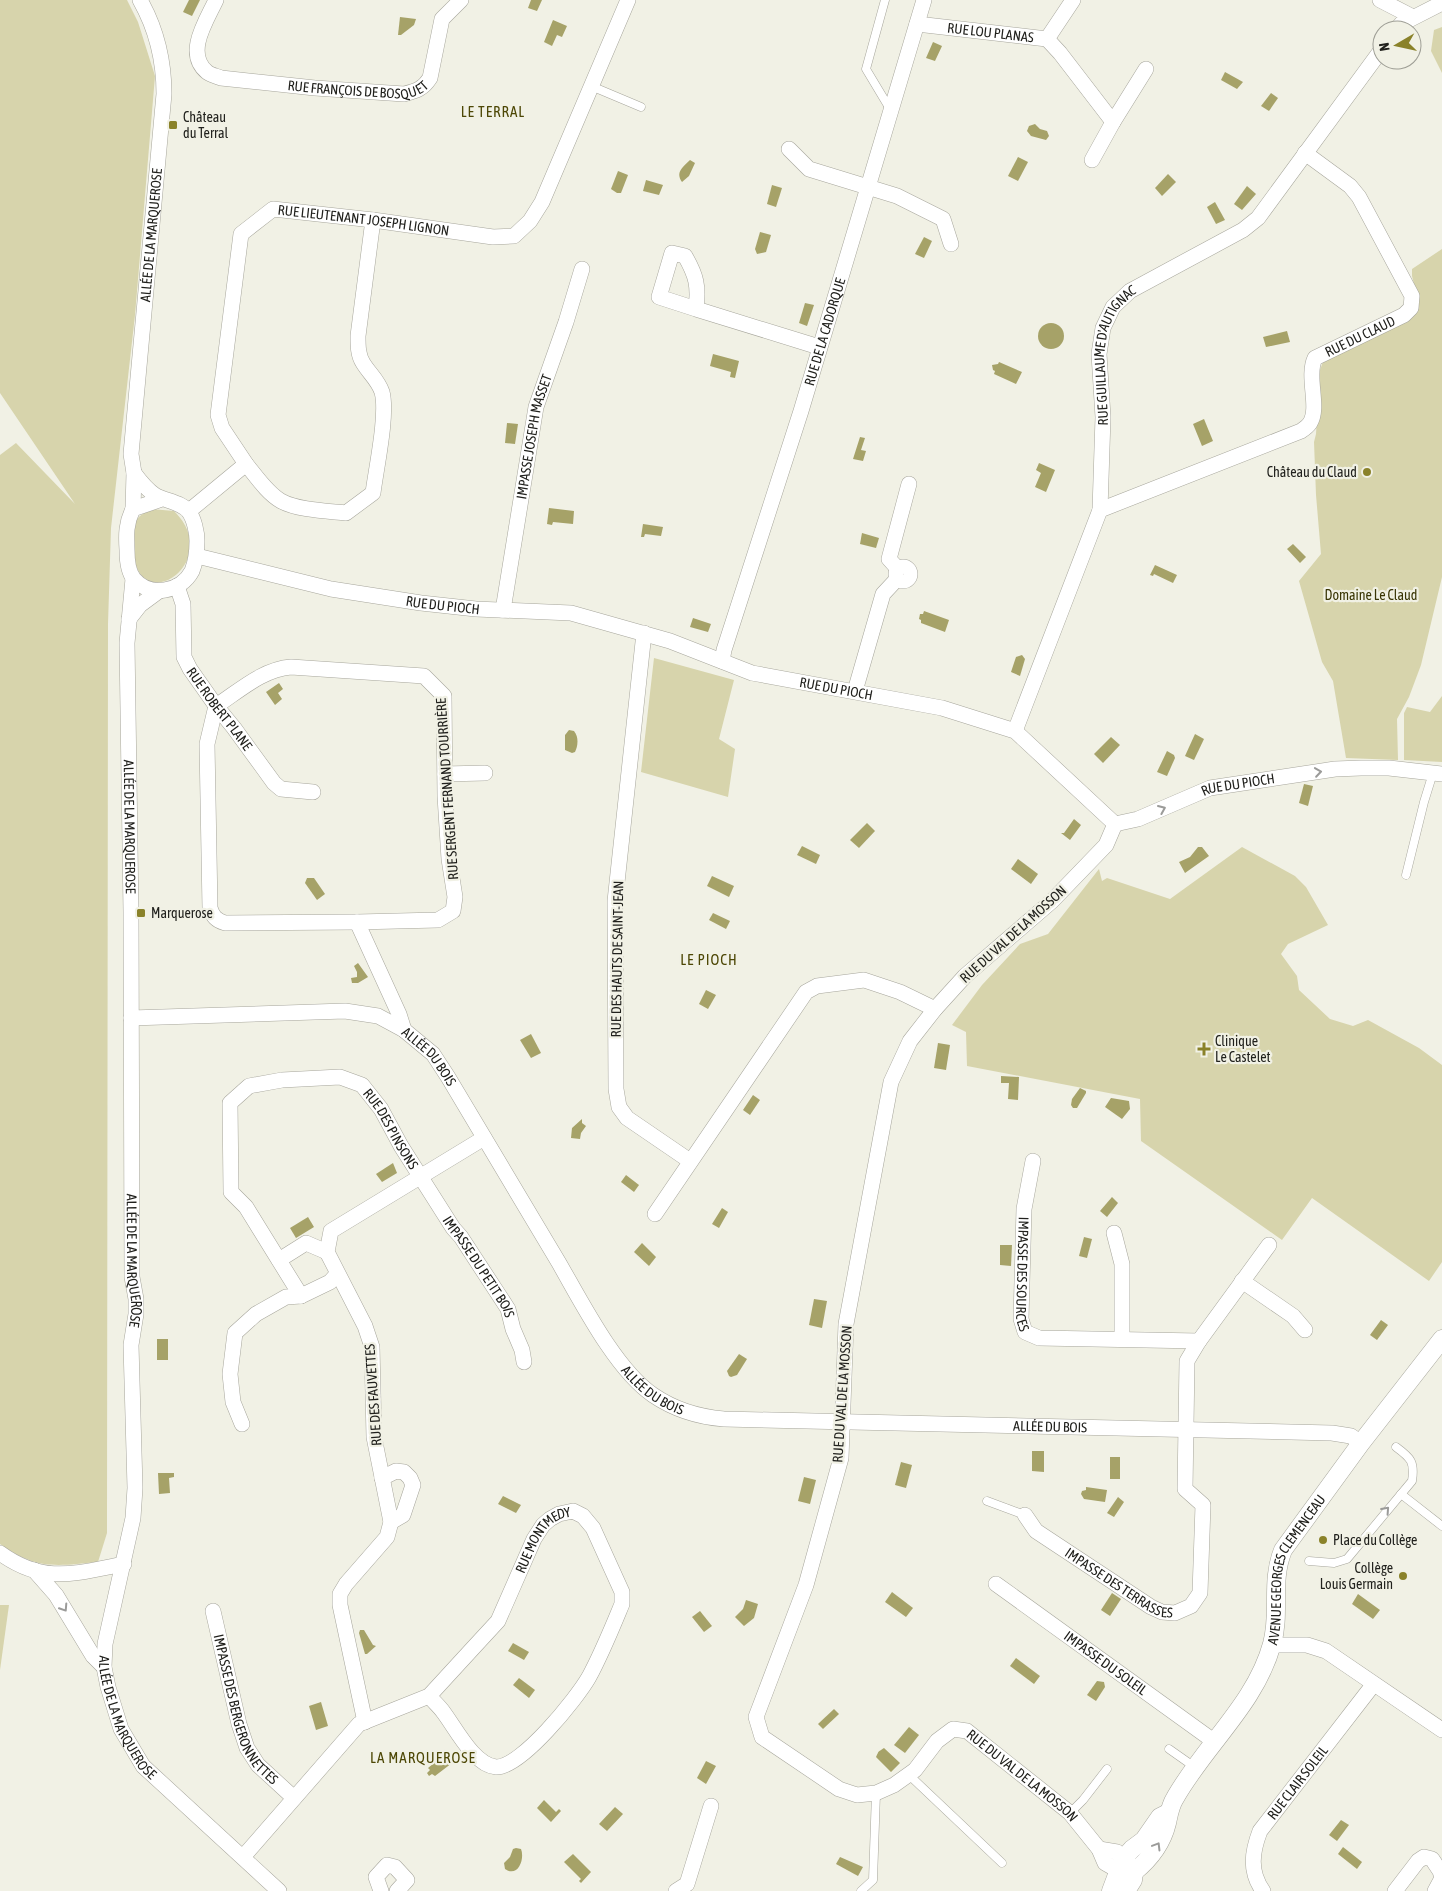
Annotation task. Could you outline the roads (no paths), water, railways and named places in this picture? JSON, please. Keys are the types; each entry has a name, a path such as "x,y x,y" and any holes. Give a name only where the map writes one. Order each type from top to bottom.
{"street":[{"name":"ALLÉE DE LA MARQUEROSE","path":"133,509 134,473 131,454 164,94 164,65 158,40 140,0"},
{"name":"RUE FRANÇOIS DE BOSQUET","path":"216,0 198,38 197,48 200,62 207,72 221,78 404,94 415,92 424,87 430,78 442,19 461,0"},
{"name":"RUE LIEUTENANT JOSEPH LIGNON","path":"373,220 358,336 358,351 362,362 375,377 382,392 384,410 373,493 346,514 292,506 270,493 246,464 222,428 218,415 240,234 272,209 373,220 493,237 514,236 530,221 542,202 628,0"},
{"name":"RUE DE LA CADORQUE","path":"722,661 820,348 924,0"},
{"name":"RUE LOU PLANAS","path":"917,24 1047,38 1073,0"},
{"path":"1380,0 1412,17"},
{"path":"1407,20 1442,3"},
{"path":"1047,38 1113,122"},
{"name":"RUE GUILLAUME D'AUTIGNAC","path":"1015,731 1100,510 1103,417 1099,354 1103,328 1113,307 1130,291 1243,230 1258,218 1372,63"},
{"path":"1092,160 1146,68"},
{"path":"790,149 809,169 898,196 942,219 951,244"},
{"name":"RUE DU CLAUD","path":"1100,510 1301,431 1310,422 1313,407 1311,366 1315,358 1404,315 1411,308 1412,296 1359,197 1350,186 1305,153"},
{"name":"IMPASSE JOSEPH MASSET","path":"503,610 536,407 566,322 582,269"},
{"path":"696,309 820,348"},
{"path":"188,511 246,464"},
{"path":"129,619 140,605 159,591 177,586 191,572 197,556 197,535 188,511 176,503 153,494 134,473"},
{"path":"855,691 883,594 898,574 889,559 909,484"},
{"path":"159,591 147,588 133,579 127,555 126,530 128,518 133,509 162,499"},
{"name":"RUE DU PIOCH","path":"197,556 331,589 421,603 503,610 571,613 670,641 752,672 942,708 1015,731 1115,824 1138,819 1210,788 1352,768 1389,768 1438,774"},
{"name":"ALLÉE DE LA MARQUEROSE","path":"133,579 127,643 131,912 132,1277 136,1299 136,1314 131,1345 135,1488 134,1518 105,1644 104,1667 114,1710 121,1729 143,1766 279,1891"},
{"name":"RUE ROBERT PLANE","path":"177,586 183,604 184,657 190,669 274,783 281,789 313,792"},
{"name":"RUE DES HAUTS DE SAINT-JEAN","path":"644,633 615,901 616,1089 619,1107 627,1118 690,1161"},
{"name":"RUE SERGENT FERNAND TOURRIÈRE","path":"216,706 268,672 291,667 424,676 444,696 445,774 449,850 455,898 453,911 438,920 357,922"},
{"path":"216,706 207,744 210,908 213,916 218,921 225,923 357,922 399,1014 404,1030"},
{"path":"445,774 485,773"},
{"name":"RUE DU VAL DE LA MOSSON","path":"1115,824 1106,844 1052,901 964,976 935,1009 910,1041 892,1082 846,1324 841,1458 806,1585 756,1717 762,1737 839,1790 857,1795 876,1793 894,1785 915,1770 937,1741 953,1729 967,1731 1070,1813 1099,1849 1105,1863 1125,1867"},
{"path":"655,1214 806,992 817,986 864,980 900,992 935,1009"},
{"name":"ALLÉE DU BOIS","path":"131,1018 345,1011 378,1016 404,1030 433,1054 609,1347 628,1373 653,1395 687,1412 703,1417 724,1420 1332,1434 1352,1436 1361,1443"},
{"name":"RUE DES PINSONS","path":"302,1296 246,1207 230,1192 230,1103 249,1086 282,1080 340,1077 362,1085 380,1109 421,1177"},
{"path":"280,1260 306,1243 326,1252 331,1231 484,1138"},
{"name":"IMPASSE DES SOURCES","path":"1033,1161 1024,1209 1021,1319 1026,1332 1039,1338 1199,1341"},
{"name":"IMPASSE DU PETIT BOIS","path":"421,1177 508,1309 513,1329 522,1350 524,1362"},
{"path":"1114,1234 1122,1264 1122,1339"},
{"name":"IMPASSE DES TERRASSES","path":"1024,1515 1036,1531 1151,1607 1162,1612 1176,1613 1191,1606 1200,1593 1203,1506 1185,1489 1187,1361 1199,1341 1269,1245"},
{"name":"RUE DES FAUVETTES","path":"326,1252 365,1326 372,1347 374,1437 391,1522"},
{"path":"242,1424 233,1402 230,1374 235,1334 256,1314 286,1297 302,1296 330,1282 337,1274"},
{"path":"1242,1281 1293,1316 1305,1330"},
{"name":"AVENUE GEORGES CLEMENCEAU","path":"1111,1891 1125,1867 1148,1860 1161,1841 1168,1813 1175,1797 1260,1676 1275,1633 1277,1566 1283,1550 1361,1443 1442,1339"},
{"path":"365,1722 340,1605 340,1594 346,1584 387,1537 391,1522 403,1515 413,1485 410,1478 404,1472 396,1471 382,1478"},
{"name":"RUE MONTMEDY","path":"243,1857 359,1724 429,1696 498,1621 534,1539 543,1525 559,1514 573,1511 584,1516 593,1528 622,1592 622,1604 588,1678 556,1722 519,1758 508,1764 495,1767 480,1760 460,1738 444,1713 429,1696"},
{"path":"0,1554 10,1561 34,1570 58,1575 124,1564"},
{"path":"34,1570 56,1595 93,1656 104,1667"},
{"name":"IMPASSE DU SOLEIL","path":"996,1584 1215,1742"},
{"name":"IMPASSE DES BERGERONNETTES","path":"213,1611 239,1724 247,1748 258,1765 294,1798"},
{"path":"1272,1645 1308,1645 1326,1651 1442,1730"},
{"name":"RUE CLAIR SOLEIL","path":"1263,1891 1253,1870 1253,1849 1260,1830 1373,1684"},
{"path":"684,1888 711,1806"},
{"path":"1394,1891 1418,1861 1424,1857 1432,1859 1442,1878 1435,1891"},
{"path":"381,1891 376,1877 387,1865 395,1867 407,1880 397,1891"},
{"name":"AVENUE GEORGES CLEMENCEAU","path":"1125,1867 1133,1880 1126,1891"}],"lane":[{"path":"885,0 866,69 890,109"},
{"path":"591,86 642,107"},
{"path":"1406,875 1424,802 1438,774"},
{"path":"1309,1561 1334,1563 1347,1559 1382,1514 1412,1481 1414,1469 1410,1459 1396,1447"},
{"path":"1401,1494 1442,1526"},
{"path":"988,1502 1024,1515"},
{"path":"1170,1749 1196,1768"},
{"path":"1070,1813 1083,1800 1107,1768"},
{"path":"909,1775 1002,1863"},
{"path":"861,1891 873,1880 876,1793"}],"place":[{"name":"Château du Terral","path":"173,125"},
{"name":"Château du Claud","path":"1367,472"},
{"name":"Marquerose","path":"141,913"},
{"name":"Clinique Le Castelet","path":"1204,1049"},
{"name":"Place du Collège","path":"1323,1540"},
{"name":"Collège Louis Germain","path":"1403,1576"}],"district":[{"name":"LE TERRAL","path":"493,112"},
{"name":"LE PIOCH","path":"709,960"},
{"name":"LA MARQUEROSE","path":"423,1758"}],"park label":[{"name":"Domaine Le Claud","path":"1371,595"}]}
